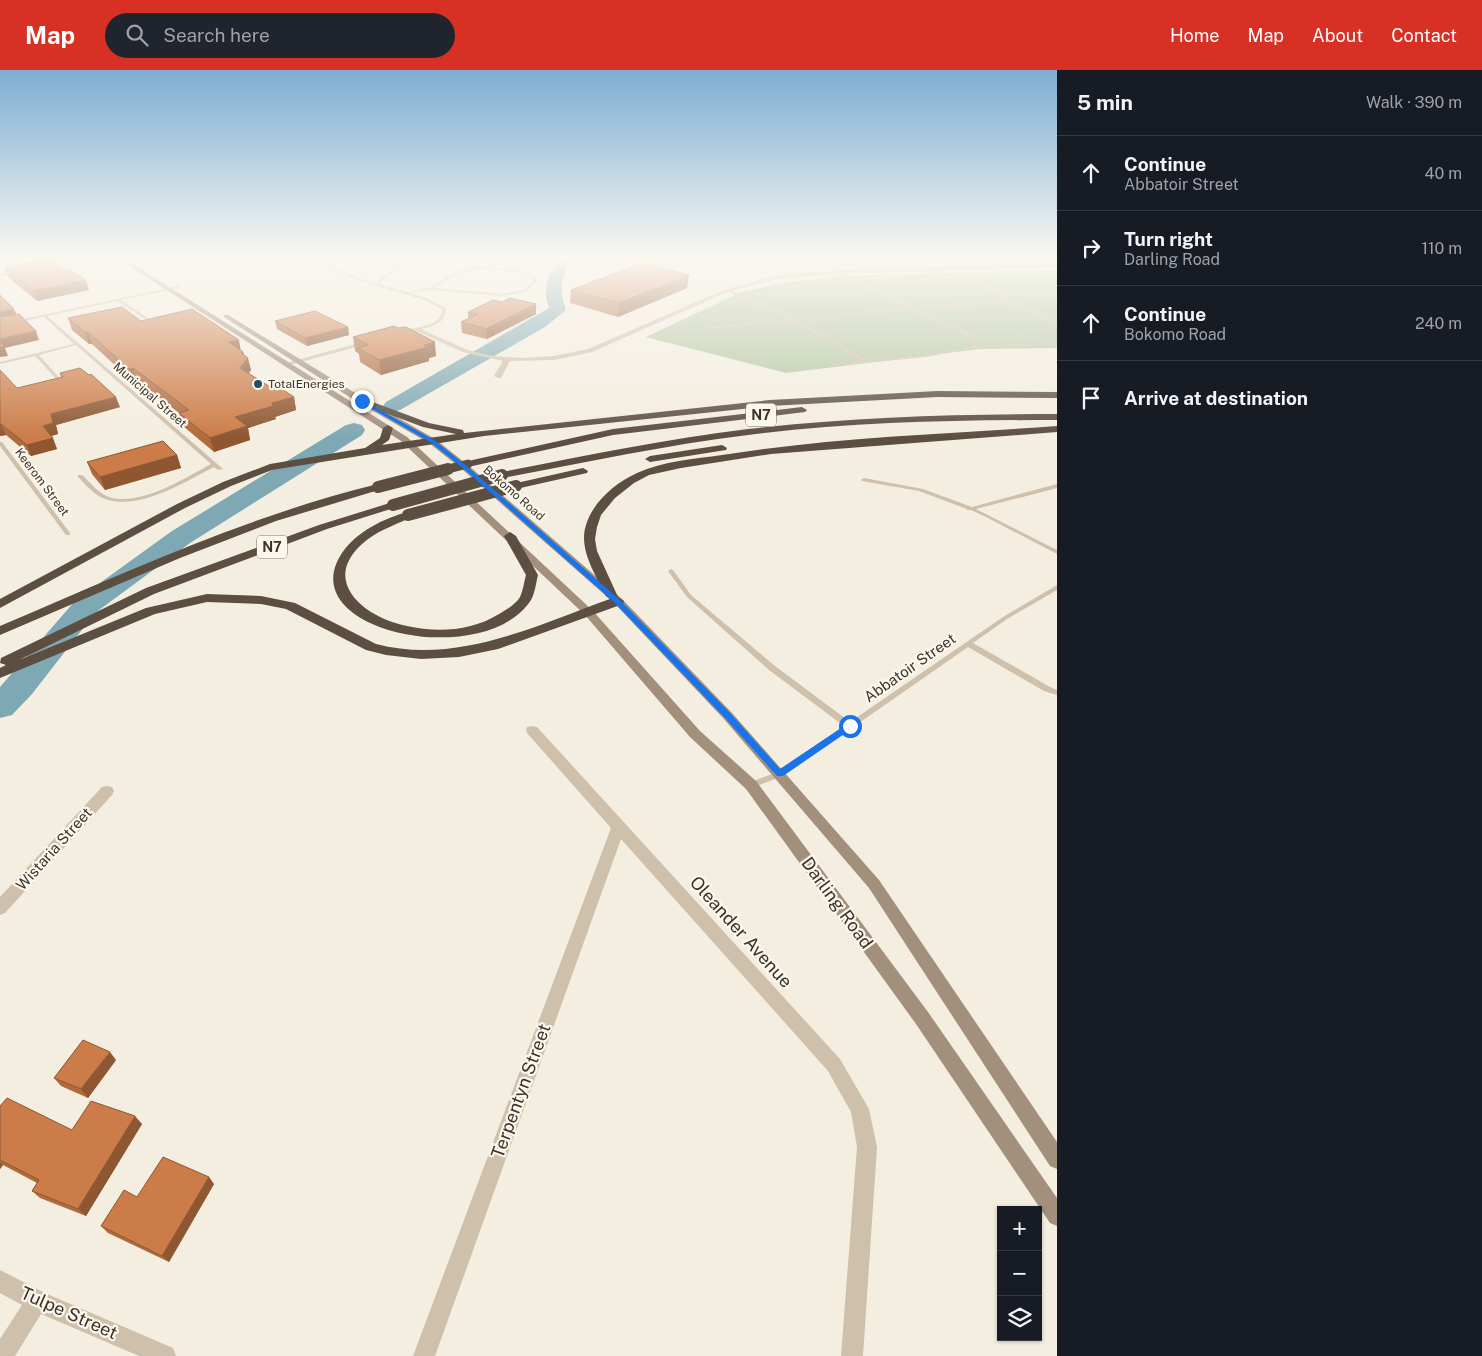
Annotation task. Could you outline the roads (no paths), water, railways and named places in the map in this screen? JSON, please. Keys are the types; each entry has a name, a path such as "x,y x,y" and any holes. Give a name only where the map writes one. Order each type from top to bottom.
{"highway":[{"path":"0,604 182,506 227,484 270,468 338,455 484,433 770,403 834,398 936,394 1057,395"},
{"path":"362,401 426,425 462,433 484,433"},
{"name":"N7","path":"0,631 176,555 272,518 378,487 468,464 613,432 801,410 898,404 1057,402"},
{"name":"N7","path":"0,664 58,634 150,591 323,527 393,505 502,475 708,438 801,426 908,419 1057,417"},
{"path":"364,451 384,440 388,428"},
{"path":"638,461 744,444 828,436 956,428 1057,428"},
{"path":"0,673 151,611 207,598 262,600 290,606 371,647 386,651 421,654 459,653 493,646 589,613 615,598 591,551 589,544 590,528 598,511 612,495 642,475 741,454 1057,428"},
{"path":"510,536 532,575 526,599 503,619 478,628 454,633 426,633 399,629 381,623 352,606 341,589 338,577 343,559 357,541 378,528 408,515 516,486 593,469"}],"main road":[{"path":"214,318 411,444 589,613"},
{"name":"Bokomo Road","path":"230,318 300,360 362,401 432,441 466,468 615,598"},
{"path":"615,598 728,716 874,884 1057,1159"},
{"name":"Darling Road","path":"589,613 695,734 751,785 922,1018 1057,1216"}],"street":[{"path":"390,336 417,329 465,351 493,358 507,360 554,358 590,351 665,318"},
{"path":"286,364 381,339"},
{"path":"498,376 507,360"},
{"name":"Oleander Avenue","path":"532,730 834,1065 860,1108 867,1147 852,1356"},
{"name":"Wistaria Street","path":"0,908 107,791"},
{"name":"Terpentyn Street","path":"424,1356 619,826"},
{"name":"Tulpe Street","path":"0,1281 38,1301 165,1356"},
{"path":"2,1356 38,1301"}],"lane":[{"path":"0,326 36,318"},
{"name":"Municipal Street","path":"47,318 220,469"},
{"path":"144,318 159,328"},
{"path":"417,329 437,324 441,318"},
{"path":"705,328 804,318"},
{"path":"935,318 968,334 974,345 972,347"},
{"path":"793,319 867,362"},
{"path":"0,363 77,344"},
{"path":"834,365 926,356 972,347 1057,344"},
{"path":"36,354 60,382"},
{"name":"Keerom Street","path":"0,443 68,534"},
{"path":"80,476 108,498 130,499 174,486 214,464"},
{"path":"864,480 921,490 969,509 1057,552"},
{"path":"969,509 1057,486"},
{"path":"671,571 689,596 757,655 850,726"},
{"name":"Abbatoir Street","path":"751,785 780,774 1005,618 1057,587"},
{"path":"969,644 1057,693"}],"waterway":[{"path":"393,406 546,318"},
{"path":"0,707 20,686 85,607 181,537 354,430"}],"place":[{"name":"TotalEnergies","path":"258,384"}]}
